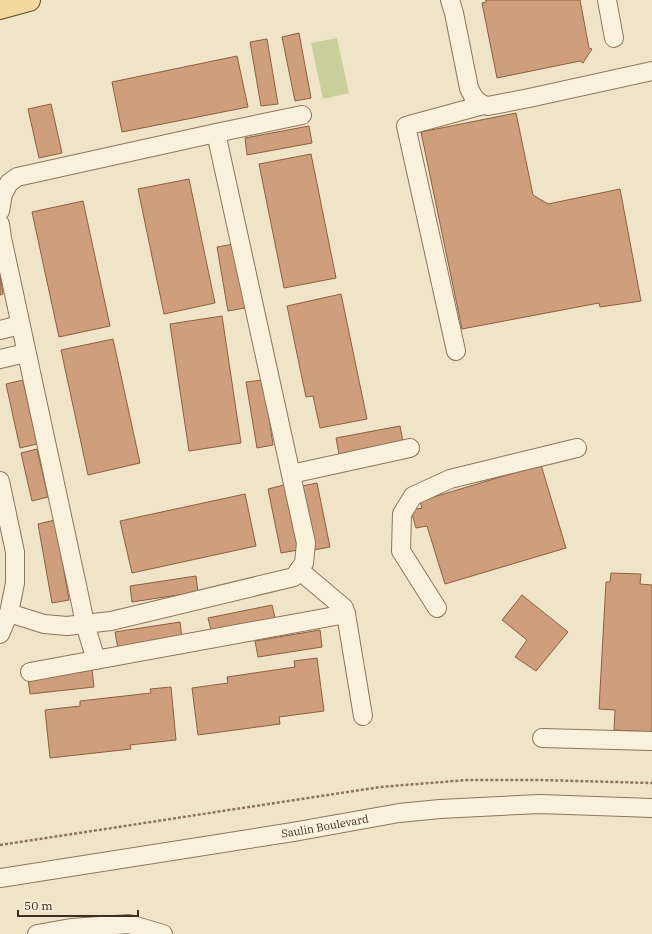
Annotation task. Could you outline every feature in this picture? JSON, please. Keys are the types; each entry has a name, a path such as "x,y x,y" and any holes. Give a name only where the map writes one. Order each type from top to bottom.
{"main road":[{"path":"0,8 29,0"}],"street":[{"path":"450,0 469,88 473,97 483,105"},
{"path":"607,0 614,38"},
{"path":"456,351 406,126 483,105 488,106 529,98 652,71"},
{"path":"0,211 3,194 9,183 17,177 302,115"},
{"path":"9,613 44,624 67,626 111,621 294,577 304,563 306,543 216,133"},
{"path":"0,224 20,325 85,624 96,660"},
{"path":"0,330 20,325"},
{"path":"0,359 26,353"},
{"path":"291,474 410,448"},
{"path":"437,608 401,551 402,514 413,496 450,479 577,448"},
{"path":"0,481 15,552 15,583 9,613 0,634"},
{"path":"299,570 344,608 363,716"},
{"path":"30,672 346,614"},
{"path":"542,738 652,741"},
{"name":"Saulin Boulevard","path":"0,878 293,832 399,813 440,809 540,804 652,808"},
{"path":"37,934 71,928 129,929 163,934"}],"path":[{"path":"0,845 380,787 467,780 548,780 652,783"}],"green space":[{"path":"337,38 349,93 323,99 311,43"}],"building":[{"path":"486,0 580,0 589,48 592,49 583,63 580,61 497,78 482,3 486,2"},
{"path":"299,33 311,98 295,101 282,37"},
{"path":"267,39 278,104 261,106 250,42"},
{"path":"237,56 248,107 122,132 112,82"},
{"path":"51,104 62,153 39,158 28,109"},
{"path":"516,113 533,195 548,204 620,189 641,301 600,307 599,303 462,329 421,132"},
{"path":"309,126 312,143 247,155 245,138"},
{"path":"311,154 336,278 284,288 259,164"},
{"path":"189,179 215,303 164,314 138,189"},
{"path":"83,201 110,326 59,337 32,212"},
{"path":"234,244 245,308 228,311 217,247"},
{"path":"0,275 3,294 0,295"},
{"path":"341,294 367,419 320,428 313,396 306,397 287,306"},
{"path":"222,316 241,443 189,451 170,324"},
{"path":"113,339 140,463 88,475 61,350"},
{"path":"23,380 37,444 20,448 6,384"},
{"path":"263,380 273,445 257,448 246,382"},
{"path":"400,426 403,442 339,454 336,438"},
{"path":"37,449 48,497 32,501 21,453"},
{"path":"541,465 566,548 445,584 427,526 416,528 411,510 422,508 420,501"},
{"path":"317,483 330,547 314,550 302,486"},
{"path":"284,485 298,550 281,553 268,489"},
{"path":"245,494 256,546 132,573 120,521"},
{"path":"55,520 69,600 52,603 38,524"},
{"path":"611,573 641,574 640,584 652,585 652,732 614,730 615,710 599,709 606,582 610,582"},
{"path":"196,576 198,592 132,602 130,586"},
{"path":"522,595 568,632 536,671 515,657 527,640 502,620"},
{"path":"272,605 276,622 212,634 208,618"},
{"path":"180,622 182,639 118,649 115,632"},
{"path":"320,630 322,647 258,657 255,641"},
{"path":"317,658 324,711 279,717 280,724 198,735 192,688 228,683 227,677 295,667 294,661"},
{"path":"92,670 94,687 30,694 28,678"},
{"path":"171,687 176,740 130,745 131,749 50,758 45,710 80,706 80,701 151,693 150,689"}]}
